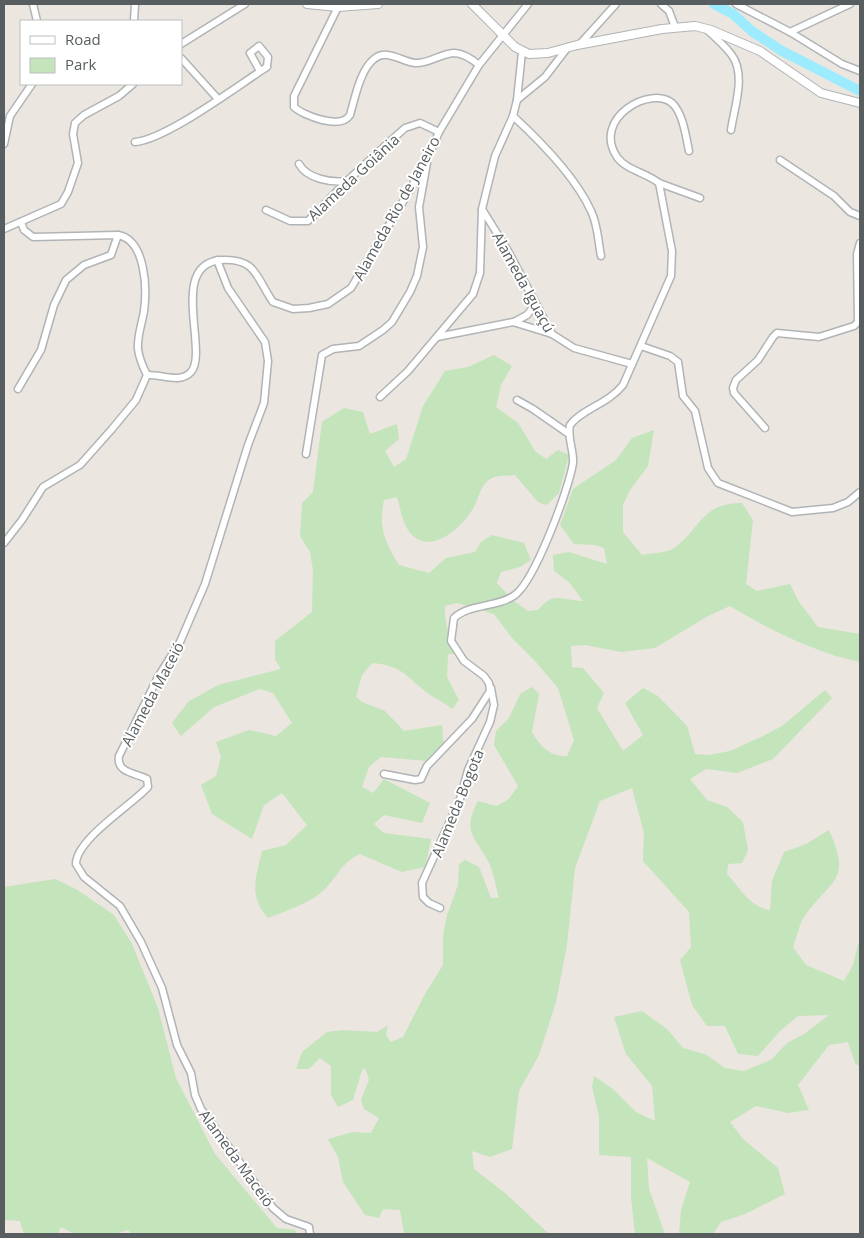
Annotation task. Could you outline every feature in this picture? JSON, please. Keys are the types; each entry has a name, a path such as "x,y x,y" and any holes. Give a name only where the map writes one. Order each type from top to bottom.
{"street":[{"path":"33,4 38,20"},
{"path":"127,4 134,12"},
{"path":"134,20 135,4"},
{"path":"182,43 246,4"},
{"path":"307,4 338,7 378,4"},
{"path":"472,4 522,52 540,55 580,44 675,27 695,26 706,28 770,57 821,93 860,103"},
{"name":"Alameda Rio de Janeiro","path":"217,260 240,261 252,267 273,302 286,307 309,308 336,301 357,281 427,159 439,132 479,65 528,4"},
{"path":"580,44 616,4"},
{"path":"661,4 668,11 675,27"},
{"path":"736,4 790,32 842,64 860,71"},
{"path":"790,32 850,4"},
{"path":"338,7 294,96 293,104 296,109 327,120 340,122 346,120 350,115 369,66 375,58 382,55 393,56 414,63 430,61 447,54 458,54 479,65"},
{"path":"706,28 731,53 738,69 738,84 731,130"},
{"path":"517,100 545,77 568,47"},
{"path":"380,397 399,381 467,302 476,288 480,272 482,209 495,156 513,116 517,100 522,52"},
{"path":"182,59 218,99"},
{"path":"135,142 156,137 260,71"},
{"path":"4,144 13,110 31,85"},
{"path":"4,229 55,208 66,197 78,163 72,134 75,123 84,115 119,96 132,85"},
{"path":"689,150 677,111 668,101 656,99 637,103 625,109 619,115 612,135 618,157 624,164 659,183 700,198"},
{"path":"513,116 547,151 587,203 594,219 601,256"},
{"name":"Alameda Goiânia","path":"266,210 283,220 306,222 347,181 411,125 425,125 439,132"},
{"path":"306,454 322,355 332,348 359,346 386,328 417,276 423,247 419,207 427,159"},
{"path":"780,160 834,196 850,212 860,216"},
{"path":"299,164 304,170 314,176 333,181 347,181"},
{"path":"384,774 415,780 420,779 427,766 472,719 489,697 490,687 482,673 464,661 451,641 454,618 464,612 513,597 526,584 538,560 572,469 570,425 576,418 606,401 619,390 641,346 671,276 672,267 670,237 659,183"},
{"name":"Alameda Iguaçú","path":"482,209 508,251 552,334 574,348 632,364"},
{"path":"4,543 22,520 43,487 80,465 112,429 136,400 147,375 138,352 144,296 139,255 132,241 118,235 33,237 24,230 21,222"},
{"path":"18,389 41,350 60,288 78,269 110,255 118,235"},
{"path":"765,428 734,393 733,388 736,380 758,360 772,337 778,333 819,337 854,326 858,322 857,254 860,243"},
{"path":"147,375 179,378 188,375 193,369 196,360 192,314 193,292 202,270 217,260"},
{"name":"Alameda Maceió","path":"217,260 228,288 265,342 268,361 262,409 248,445 210,568 180,642 158,677 119,756 120,767 147,780 148,787 100,828 76,861 84,877 120,906 141,942 162,988 177,1045 191,1073 195,1095 201,1109 273,1208 286,1219 309,1228 310,1234"},
{"path":"437,337 513,322 527,315 536,304"},
{"path":"513,322 552,334"},
{"path":"641,346 670,356 678,362 681,391 694,411 708,468 718,483 792,512 834,508 848,502 860,492"},
{"path":"517,400 569,434"},
{"name":"Alameda Bogota","path":"440,908 428,903 423,897 422,883 456,808 468,770 490,722 494,705 490,687"}],"green space":[{"path":"494,355 512,366 501,385 496,407 518,423 535,451 546,459 558,450 569,455 559,493 547,505 538,502 515,475 494,477 485,484 474,507 461,524 444,537 435,541 425,542 416,538 408,530 397,497 384,500 382,527 390,549 399,565 429,573 446,558 475,552 481,542 492,535 524,543 531,560 520,567 501,572 497,583 514,601 528,611 538,610 548,600 558,598 583,601 569,582 554,571 553,555 569,552 607,564 604,548 595,545 574,544 560,525 573,489 616,460 632,438 654,430 648,466 630,490 623,505 623,532 642,555 673,549 682,542 709,512 729,504 742,503 753,520 746,584 757,591 790,584 799,602 818,627 860,634 860,662 809,646 730,606 708,616 655,648 621,652 585,645 571,646 572,667 583,668 604,693 597,708 623,751 643,735 625,703 643,688 658,696 687,726 695,754 709,755 730,751 782,726 825,690 832,698 773,759 737,773 706,769 690,779 707,800 727,807 743,822 748,850 742,863 728,864 727,874 751,901 763,908 770,910 772,881 784,852 806,844 829,830 839,859 839,869 831,884 804,918 793,947 806,965 844,981 853,965 858,944 860,944 860,1067 855,1063 848,1042 829,1045 798,1085 809,1110 788,1113 756,1106 730,1122 743,1139 778,1168 785,1194 745,1214 721,1222 713,1234 679,1234 681,1210 690,1182 647,1158 649,1189 665,1234 635,1234 631,1198 631,1157 599,1155 599,1116 592,1087 594,1076 613,1089 636,1112 655,1121 652,1086 626,1054 614,1017 642,1011 667,1029 683,1048 705,1054 725,1068 744,1071 771,1060 787,1043 804,1034 829,1015 798,1016 779,1032 758,1056 738,1054 725,1026 707,1026 692,1005 680,960 691,947 689,912 643,861 644,833 632,788 600,801 575,868 567,945 556,1002 539,1055 519,1091 512,1149 490,1157 472,1151 474,1169 505,1193 549,1234 404,1234 400,1210 383,1209 379,1218 365,1215 343,1182 338,1157 328,1139 353,1132 371,1133 379,1118 364,1109 361,1100 369,1080 365,1068 362,1070 353,1100 338,1107 331,1095 331,1066 320,1058 309,1069 296,1069 302,1052 327,1032 343,1030 377,1032 388,1025 386,1035 391,1042 403,1037 426,992 443,965 443,936 447,915 458,885 459,864 465,860 479,867 491,898 499,898 491,867 472,834 471,821 478,801 497,806 509,799 518,786 494,745 496,731 509,718 520,694 532,687 539,694 532,732 546,750 555,755 567,756 574,740 558,688 512,638 494,614 457,603 445,606 448,629 452,638 460,647 460,654 448,654 447,677 459,700 452,709 426,692 402,672 382,664 372,663 362,675 356,697 362,702 385,711 404,731 442,725 444,751 427,761 381,757 369,767 362,787 373,793 384,779 430,803 422,823 384,815 374,824 384,833 431,839 425,867 402,872 360,854 349,861 318,895 298,906 268,918 258,902 255,886 262,851 286,845 307,825 282,793 264,805 252,839 212,814 201,785 216,776 221,757 216,742 249,730 276,736 292,723 273,693 260,689 214,707 181,736 172,723 188,702 218,685 281,669 275,659 275,641 312,612 313,570 310,552 300,536 302,503 313,492 322,422 344,408 363,412 370,434 397,424 399,439 385,451 394,467 406,459 423,406 445,371 468,367"},
{"path":"55,879 76,889 114,915 132,944 158,1008 176,1078 215,1154 277,1228 295,1230 297,1234 132,1234 128,1230 115,1234 75,1234 61,1227 58,1234 24,1234 20,1221 4,1220 4,887"}],"waterway":[{"path":"714,4 733,14 753,32 782,51 860,91"}]}
